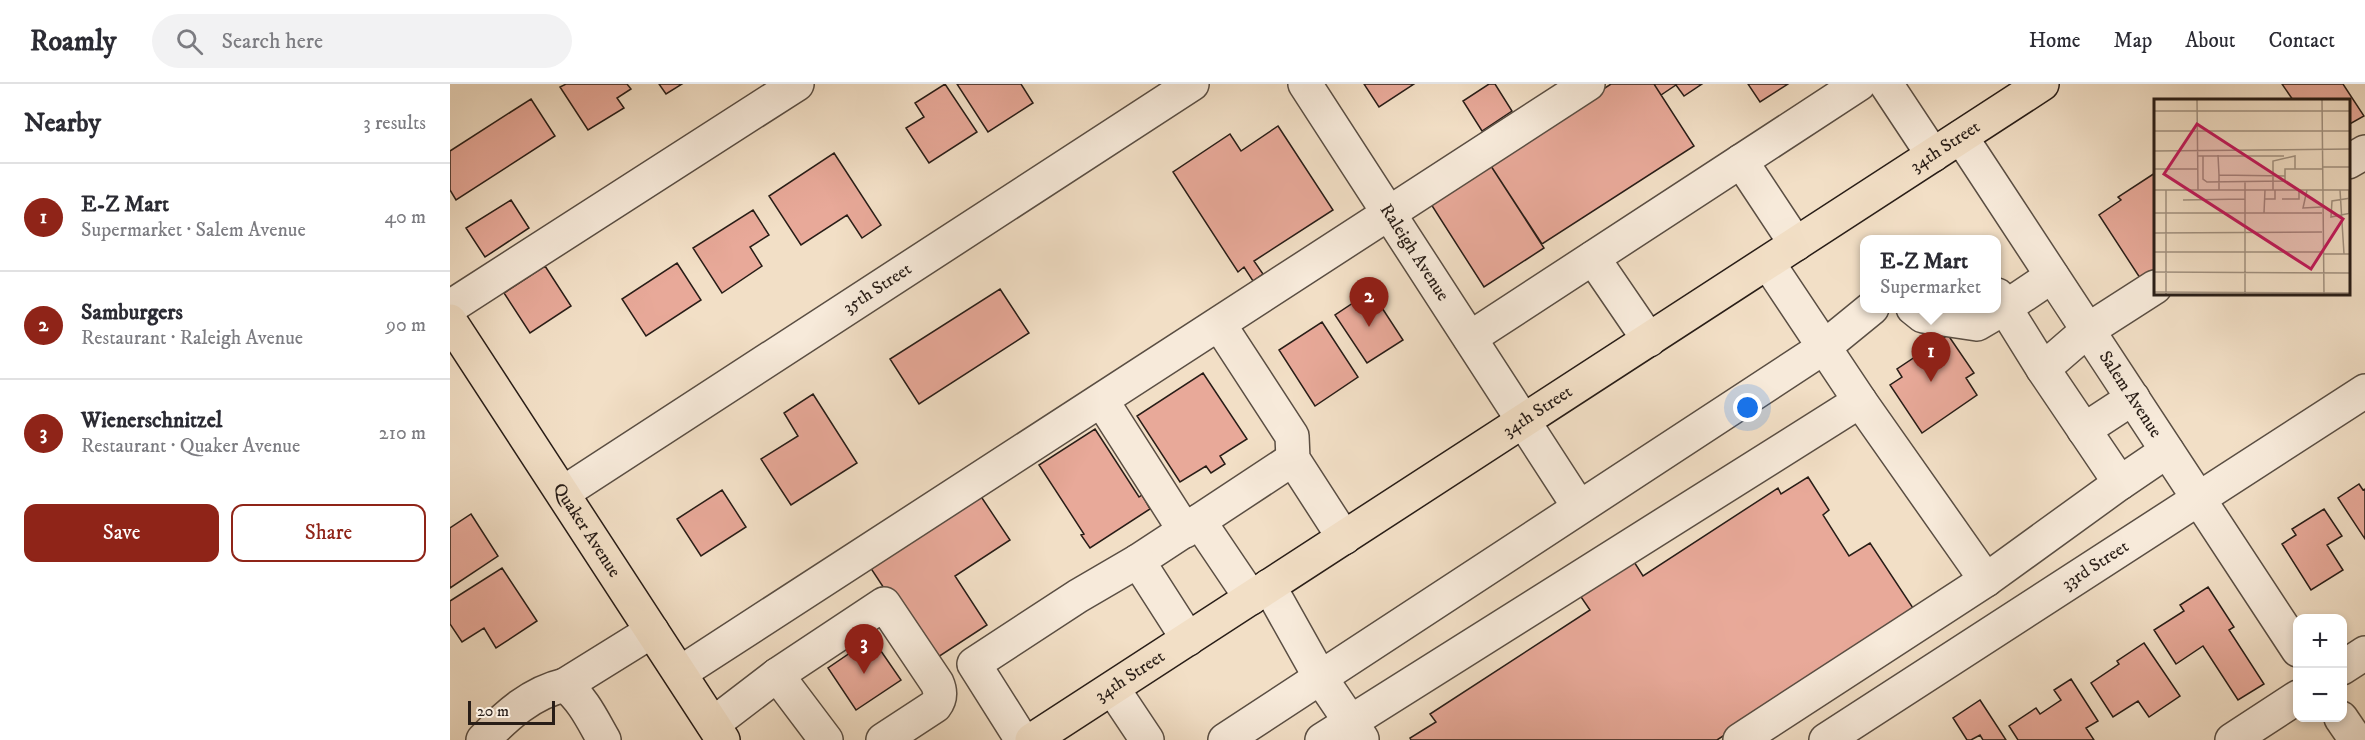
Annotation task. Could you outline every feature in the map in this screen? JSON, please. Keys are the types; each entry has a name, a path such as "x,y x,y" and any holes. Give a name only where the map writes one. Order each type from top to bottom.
{"main road":[{"name":"34th Street","path":"1032,740 1961,137 2027,88"},
{"name":"Quaker Avenue","path":"450,321 718,732"}],"street":[{"path":"450,306 797,84"},
{"name":"35th Street","path":"563,493 1192,84"},
{"name":"Raleigh Avenue","path":"1305,84 1579,507"},
{"path":"680,673 1588,84"},
{"path":"1470,338 1859,84"},
{"path":"1886,84 1933,155"},
{"name":"Salem Avenue","path":"1961,137 2293,642"},
{"path":"2350,161 2365,152"},
{"path":"1741,161 1796,244"},
{"path":"1593,258 1648,340"},
{"path":"1767,263 1823,348 1986,580"},
{"path":"2052,276 2001,301 2043,369 2120,483"},
{"path":"2043,369 2088,330 2154,288"},
{"path":"1225,740 1823,348 1867,313"},
{"path":"1919,313 1923,316 1977,324 1988,313"},
{"path":"1219,324 1292,436 1293,459 1344,538"},
{"name":"33rd Street","path":"1826,740 2365,391"},
{"path":"2084,430 2133,399"},
{"path":"1102,401 1192,526 1260,592 1356,731"},
{"path":"1322,740 1356,731 1860,401"},
{"path":"1740,740 1986,580 2167,451"},
{"path":"1022,740 974,664 1078,596 1138,561 1293,459"},
{"path":"1138,561 1188,639"},
{"path":"718,732 789,667 820,662 881,624 888,626 939,688 940,699 920,731 883,740"},
{"path":"483,740 506,716 526,701 552,688 565,685 652,631"},
{"path":"2347,665 2365,653"},
{"path":"789,667 826,740"},
{"path":"565,685 578,698 604,740"},
{"path":"1113,689 1147,740"},
{"path":"2232,740 2293,700"},
{"path":"2344,722 2356,740"}],"building":[{"path":"566,84 627,84 631,89 617,98 624,108 588,130 560,87"},
{"path":"659,84 682,84 666,94"},
{"path":"945,84 977,132 929,163 906,128 924,117 915,103"},
{"path":"957,84 1021,84 1033,103 988,132"},
{"path":"1364,84 1414,84 1379,107"},
{"path":"1489,84 1495,84 1512,111 1482,131 1463,101"},
{"path":"1611,84 1654,84 1694,146 1542,244 1489,163"},
{"path":"1654,84 1702,84 1684,96 1676,85 1661,95"},
{"path":"1748,84 1788,84 1760,102"},
{"path":"2282,84 2343,84 2364,116 2350,124 2350,99 2292,99"},
{"path":"531,99 555,136 456,200 450,190 450,151"},
{"path":"1278,126 1333,210 1254,261 1263,274 1253,281 1244,267 1238,272 1173,172 1230,134 1241,151"},
{"path":"834,153 881,225 862,238 847,215 801,245 769,196"},
{"path":"1489,163 1544,248 1484,287 1429,201"},
{"path":"2154,174 2154,273 2142,281 2099,215 2121,200 2118,197"},
{"path":"511,200 529,228 485,257 466,228"},
{"path":"753,210 769,235 750,247 762,266 722,293 693,248"},
{"path":"677,263 701,300 646,336 622,299"},
{"path":"545,266 571,306 530,333 504,293"},
{"path":"1000,289 1029,333 919,404 890,359"},
{"path":"1371,291 1403,340 1367,363 1335,315"},
{"path":"1322,322 1358,377 1315,406 1279,350"},
{"path":"1948,335 1974,373 1966,378 1977,395 1922,433 1890,385 1902,377 1897,369"},
{"path":"1203,373 1247,439 1220,456 1225,464 1211,473 1206,466 1180,482 1137,416"},
{"path":"813,394 857,463 791,505 761,459 798,436 784,413"},
{"path":"1095,429 1139,497 1142,495 1150,509 1090,548 1081,535 1084,534 1039,465"},
{"path":"1808,477 1829,510 1823,515 1849,556 1870,543 1915,611 1717,740 1411,740 1410,738 1436,722 1430,714 1590,610 1577,591 1631,557 1643,576 1778,488 1781,494"},
{"path":"2359,484 2363,490 2365,489 2365,539 2338,498"},
{"path":"722,490 746,527 701,556 677,519"},
{"path":"980,495 1010,540 955,576 987,625 932,661 870,567"},
{"path":"2324,509 2342,536 2327,545 2343,570 2311,590 2282,544 2296,535 2292,529"},
{"path":"471,514 498,556 450,588 450,528"},
{"path":"502,568 537,621 496,648 484,628 462,642 450,624 450,601"},
{"path":"2208,587 2234,627 2229,630 2264,684 2238,700 2203,646 2176,664 2154,630 2184,611 2180,605"},
{"path":"872,638 901,680 856,710 828,668"},
{"path":"2144,643 2180,696 2149,717 2138,701 2113,717 2091,683 2119,664 2117,661"},
{"path":"2071,679 2098,721 2086,728 2094,740 2018,740 2009,726 2036,708 2040,714 2061,700 2054,690"},
{"path":"1980,700 2006,740 1983,740 1980,735 1967,740 1953,718"}],"place":[{"name":"Samburgers","path":"1369,327"},
{"name":"E-Z Mart","path":"1931,382"},
{"name":"Wienerschnitzel","path":"864,674"}]}
